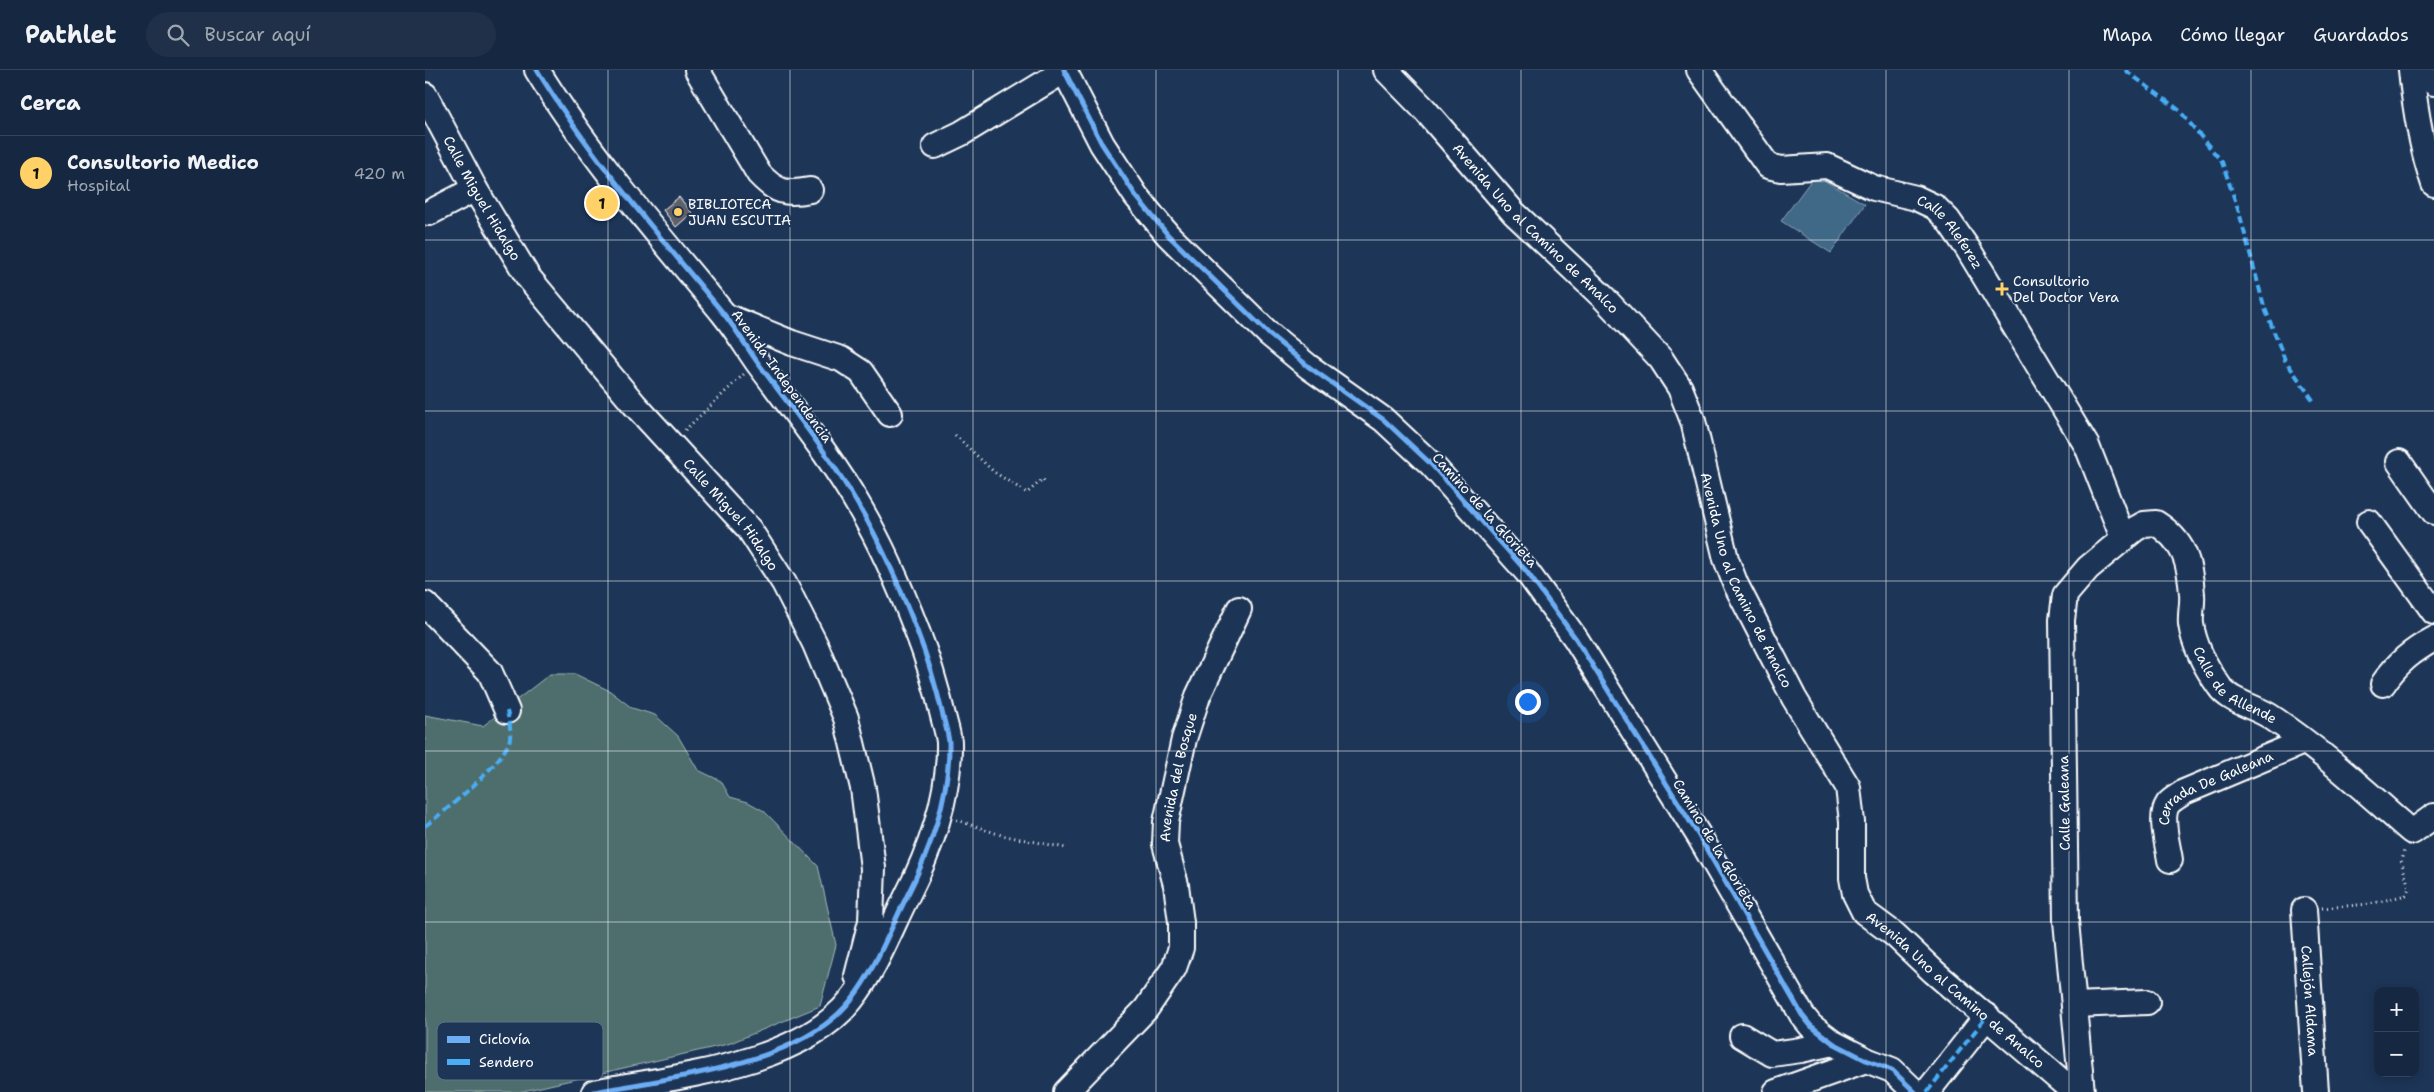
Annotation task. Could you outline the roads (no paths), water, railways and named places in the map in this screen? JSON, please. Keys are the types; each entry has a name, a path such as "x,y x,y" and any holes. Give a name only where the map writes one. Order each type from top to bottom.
{"street":[{"name":"Avenida Independencia","path":"537,70 564,114 620,190 726,316 795,411 859,505 897,578 933,673 949,740 945,786 939,814 922,868 872,968 852,1000 828,1024 812,1035 775,1050 705,1071 594,1092"},
{"path":"697,70 759,174 771,186 793,193 810,190"},
{"name":"Avenida Uno al Camino de Analco","path":"1386,70 1425,110 1515,213 1604,298 1655,353 1680,388 1693,421 1726,559 1736,585 1793,698 1848,787 1852,822 1851,878 1855,894 1864,912 1895,935 1934,972 2074,1092"},
{"name":"Calle Aleferez","path":"1699,70 1768,166 1781,169 1827,166 1874,188 1916,198 1935,207 1948,220 1968,249 2087,446 2123,538"},
{"path":"2411,70 2415,109 2427,165 2434,184"},
{"path":"2419,70 2434,83"},
{"path":"935,146 962,133 1064,71"},
{"name":"Camino de la Glorieta","path":"1064,71 1102,144 1136,196 1168,235 1269,334 1309,367 1384,420 1419,452 1527,572 1576,639 1694,828 1802,1015 1811,1026 1833,1043 1866,1060 1892,1070 1915,1092"},
{"name":"Calle Miguel Hidalgo","path":"425,95 475,189 528,277 634,404 671,442 749,529 784,583 815,644 846,718 863,788 873,868 871,921 852,1000"},
{"path":"429,213 475,189"},
{"path":"726,316 792,343 841,359 861,372 890,414"},
{"path":"2399,462 2434,512"},
{"path":"2369,522 2434,612"},
{"name":"Calle de Allende","path":"2123,538 2144,524 2156,523 2178,540 2186,559 2193,595 2191,622 2194,638 2220,688 2240,702 2269,716 2411,832 2434,816"},
{"name":"Calle Galeana","path":"2082,1092 2066,921 2062,620 2065,595 2088,568 2123,538"},
{"path":"425,604 490,672 507,711"},
{"name":"Avenida del Bosque","path":"1066,1092 1146,1009 1175,968 1181,948 1181,922 1176,885 1165,844 1167,822 1183,739 1198,696 1239,608"},
{"path":"2383,684 2394,667 2407,654 2434,639"},
{"name":"Cerrada De Galeana","path":"2170,860 2164,814 2172,800 2184,792 2303,742"},
{"name":"Callejón Aldama","path":"2304,910 2316,1092"},
{"path":"2074,1005 2147,1002"},
{"path":"1927,1092 1987,1016"},
{"path":"1742,1036 1772,1054 1833,1043"},
{"path":"1776,1092 1866,1060"},
{"path":"1819,1092 1834,1070"}],"water":[{"path":"1815,175 1865,204 1831,253 1781,221"}],"place":[{"name":"Consultorio Medico","path":"602,203"},
{"name":"BIBLIOTECA JUAN ESCUTIA","path":"678,212"},
{"name":"Consultorio Del Doctor Vera","path":"2002,289"}]}
